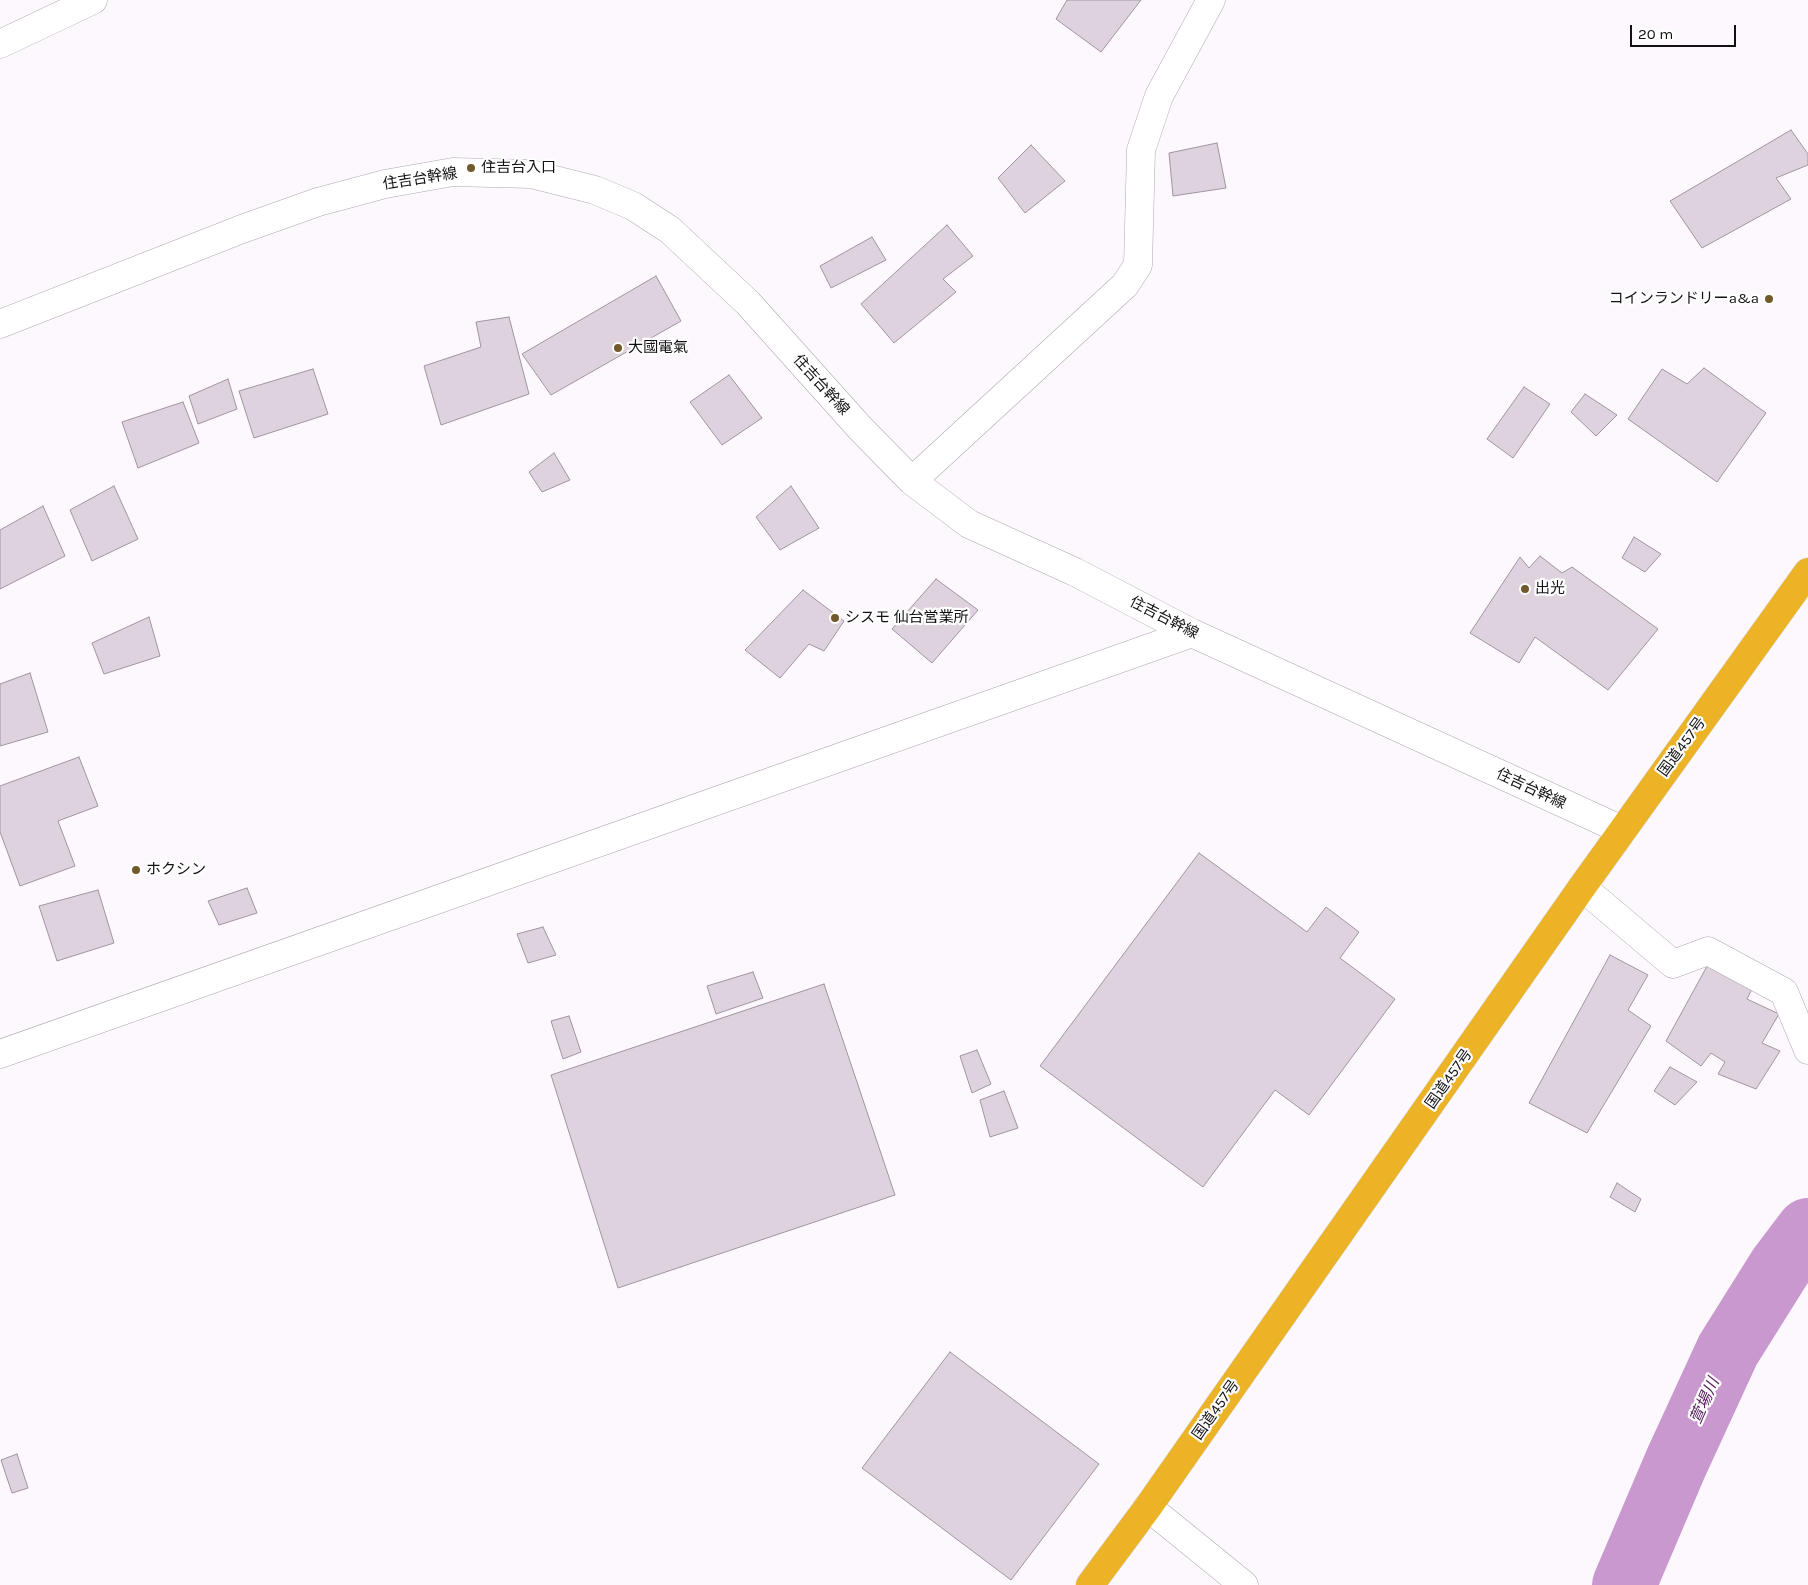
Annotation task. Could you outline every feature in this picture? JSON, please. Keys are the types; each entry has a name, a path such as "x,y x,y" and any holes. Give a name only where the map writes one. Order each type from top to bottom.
{"highway":[{"name":"国道457号","path":"1090,1585 1148,1507 1622,830 1808,572"}],"street":[{"path":"0,44 93,0"},
{"path":"912,481 1125,285 1130,278 1138,264 1142,150 1159,96 1211,0"},
{"name":"住吉台幹線","path":"0,324 242,229 318,202 385,184 453,172 530,174 595,190 633,206 670,230 748,303 860,428 912,481 969,524 1075,572 1192,633 1622,830"},
{"path":"0,1054 1192,633"},
{"path":"1582,887 1673,964 1708,951 1784,992 1808,1050"},
{"path":"1148,1507 1244,1585"}],"building":[{"path":"1067,0 1141,0 1101,52 1056,19"},
{"path":"1791,130 1808,154 1808,165 1776,178 1791,199 1702,248 1670,201"},
{"path":"1217,143 1226,188 1173,196 1169,153"},
{"path":"1031,145 1065,181 1025,213 998,178"},
{"path":"947,225 973,256 943,279 956,292 894,343 861,304"},
{"path":"872,237 886,260 831,288 820,266"},
{"path":"656,276 681,321 551,395 522,354"},
{"path":"509,317 529,394 441,425 424,366 481,347 476,322"},
{"path":"1704,368 1766,413 1717,482 1628,419 1662,369 1687,384"},
{"path":"313,369 328,414 254,438 239,391"},
{"path":"729,375 762,418 722,445 690,402"},
{"path":"228,379 237,409 198,424 189,396"},
{"path":"1524,387 1550,404 1513,458 1487,439"},
{"path":"1585,394 1617,415 1596,436 1571,412"},
{"path":"183,402 199,443 138,468 122,422"},
{"path":"554,453 570,480 542,492 529,472"},
{"path":"114,486 138,539 92,561 70,510"},
{"path":"791,486 819,528 780,550 756,517"},
{"path":"43,506 65,556 0,589 0,530"},
{"path":"1634,537 1661,554 1645,572 1622,558"},
{"path":"1540,556 1562,573 1572,567 1658,629 1608,690 1535,637 1519,663 1470,633 1520,557 1529,568"},
{"path":"936,579 978,610 932,663 892,629"},
{"path":"803,590 844,621 824,651 809,644 780,678 745,650"},
{"path":"149,617 160,656 104,674 92,643"},
{"path":"30,673 48,732 0,746 0,684"},
{"path":"79,757 98,806 58,821 75,866 20,886 0,832 0,786"},
{"path":"1199,853 1307,932 1326,907 1359,932 1340,958 1395,999 1309,1115 1275,1090 1203,1187 1040,1066"},
{"path":"247,888 257,913 219,925 208,901"},
{"path":"98,890 114,943 57,961 39,906"},
{"path":"543,927 556,955 528,963 517,934"},
{"path":"1610,955 1648,975 1628,1010 1651,1026 1587,1133 1529,1103"},
{"path":"1711,959 1754,985 1747,999 1779,1014 1762,1043 1780,1051 1756,1089 1718,1074 1725,1062 1711,1053 1701,1066 1666,1041"},
{"path":"753,972 763,998 716,1014 707,986"},
{"path":"824,984 895,1195 618,1288 551,1075"},
{"path":"569,1016 581,1052 563,1059 551,1021"},
{"path":"977,1050 991,1084 972,1093 960,1056"},
{"path":"1670,1067 1697,1082 1675,1105 1654,1091"},
{"path":"1004,1091 1018,1128 990,1137 980,1100"},
{"path":"1617,1183 1641,1199 1635,1212 1610,1197"},
{"path":"950,1352 1099,1464 1011,1580 862,1468"},
{"path":"17,1454 28,1488 12,1493 1,1460"}],"waterway":[{"name":"萱場川","path":"1624,1585 1676,1463 1728,1350 1780,1267 1808,1230"}],"place":[{"name":"住吉台入口","path":"471,168"},
{"name":"コインランドリーa&a","path":"1769,299"},
{"name":"大國電氣","path":"618,348"},
{"name":"出光","path":"1525,589"},
{"name":"シスモ 仙台営業所","path":"835,618"},
{"name":"ホクシン","path":"136,870"}]}
